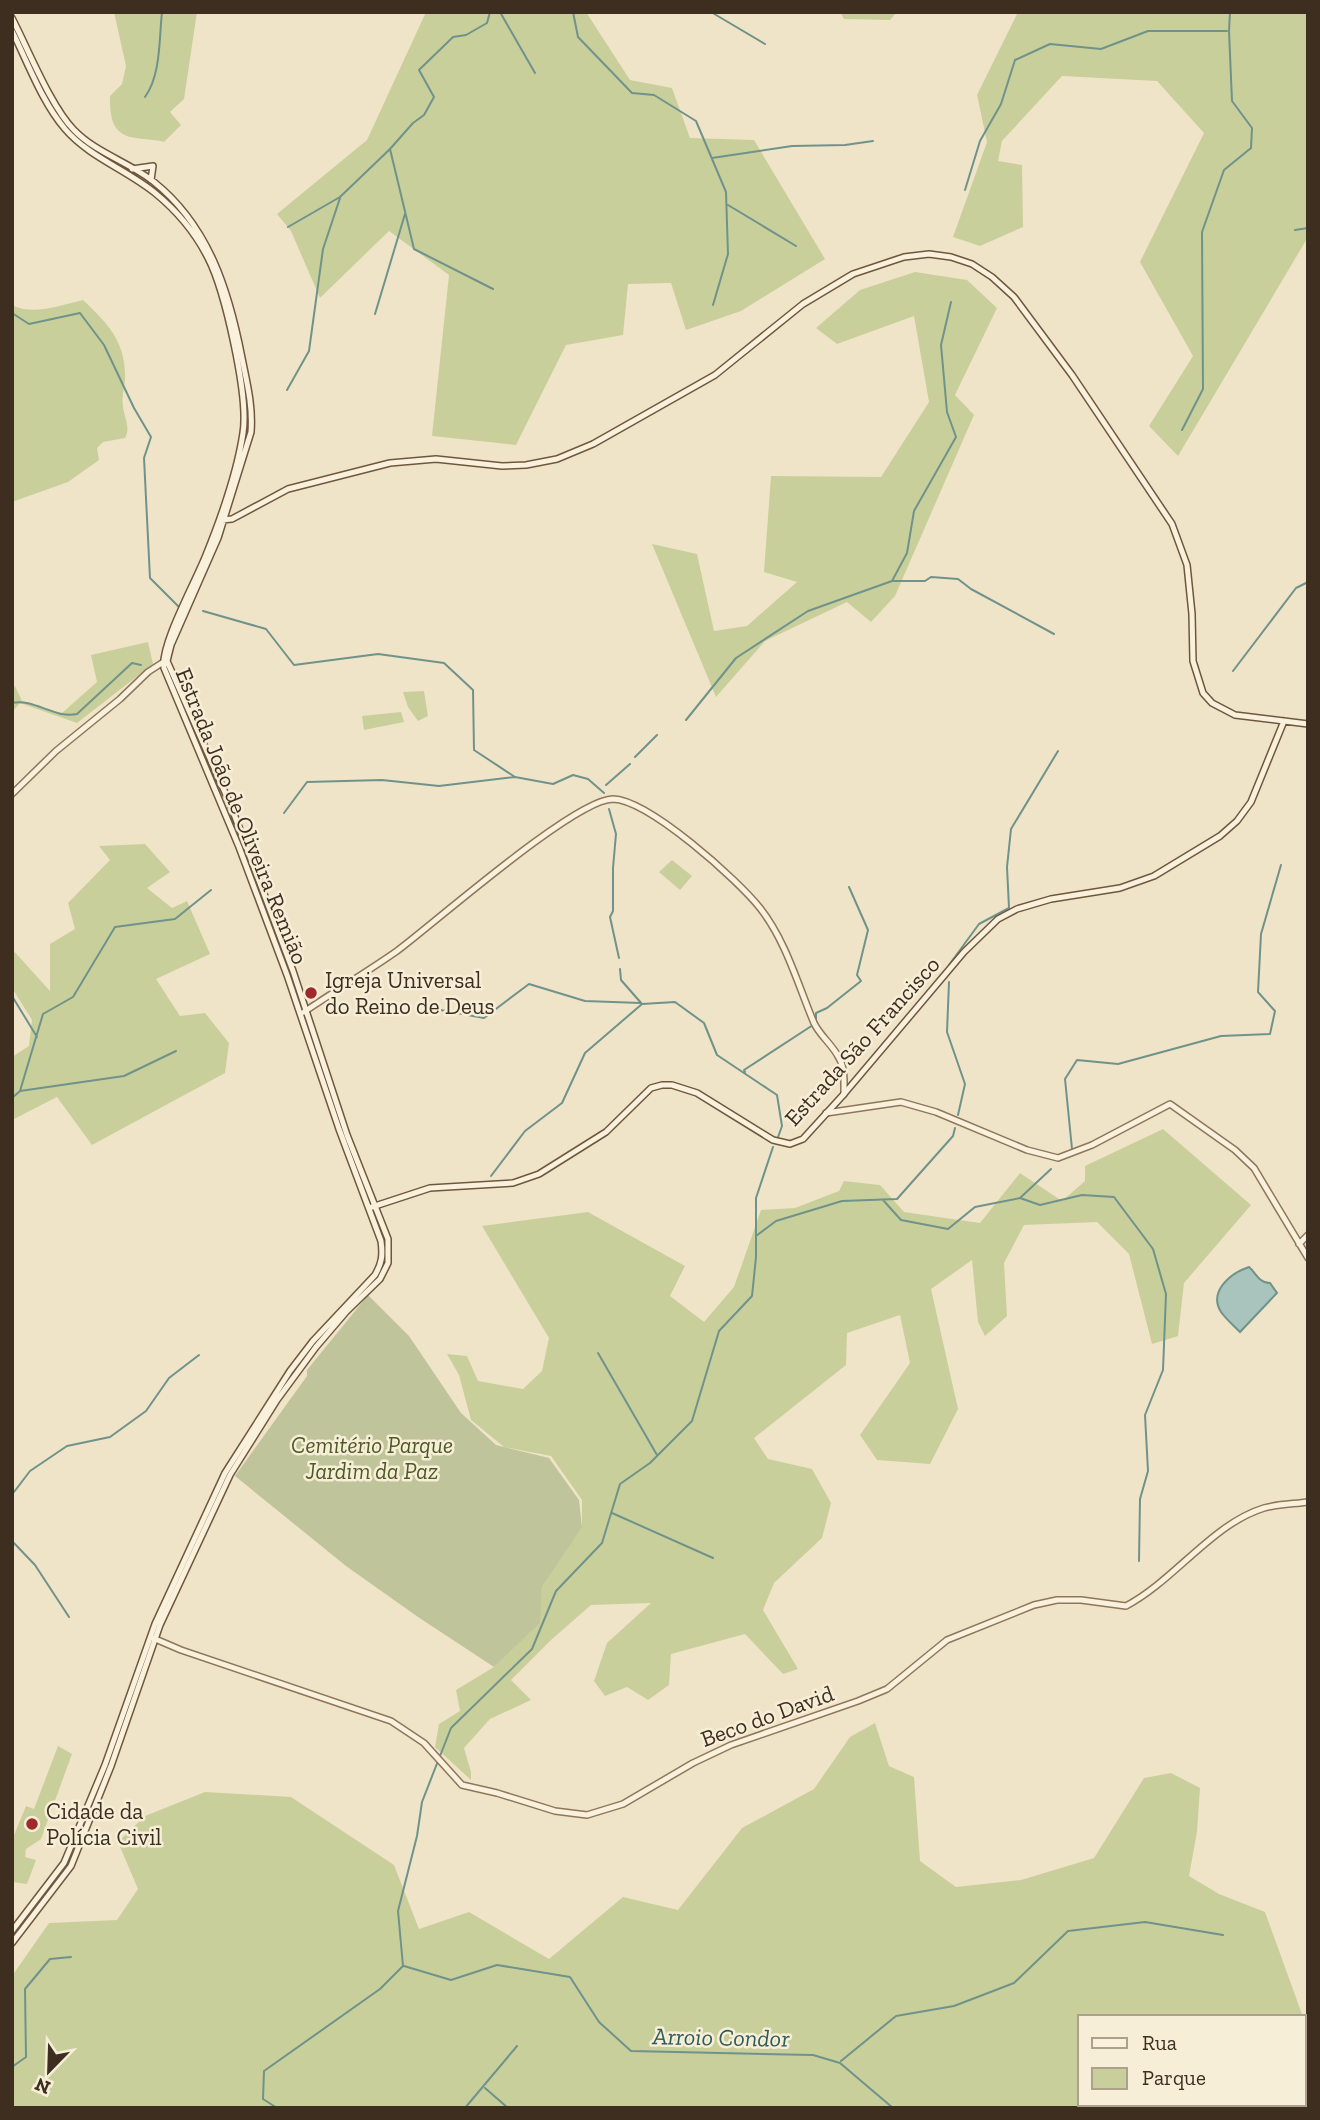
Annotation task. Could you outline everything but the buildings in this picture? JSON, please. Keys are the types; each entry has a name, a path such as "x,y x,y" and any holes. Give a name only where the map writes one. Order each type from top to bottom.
{"main road":[{"name":"Estrada João de Oliveira Remião","path":"12,18 50,100 62,117 90,144 151,180 180,207 213,257 226,290 238,333 252,415 251,432 221,520 165,662 290,973"},
{"name":"Estrada João de Oliveira Remião","path":"12,31 66,131 99,157 139,180 174,209 193,233 208,259 219,292 242,389 243,432 221,520"},
{"path":"99,157 143,175 174,209"},
{"path":"132,169 153,166 151,180"},
{"path":"221,520 232,520 288,489 390,463 436,459 502,466 557,459 593,444 715,375 803,304 853,274 904,257 929,254 951,257 972,264 992,276 1014,297 1072,375 1172,524 1187,565 1193,662 1203,693 1212,703 1235,715 1308,724"},
{"name":"Estrada João de Oliveira Remião","path":"12,1931 64,1863 153,1638 225,1473 290,1371 313,1341 371,1280 383,1258 382,1241 372,1207 223,787 165,662"},
{"path":"12,794 56,751 120,699 148,672 165,662"},
{"name":"Estrada São Francisco","path":"372,1207 430,1188 513,1183 539,1174 606,1132 651,1087 662,1084 697,1093 779,1143 790,1144 803,1139 964,952 998,919 1017,909 1051,899 1123,888 1154,876 1220,836 1237,821 1251,802 1284,721"},
{"path":"216,791 223,787"},
{"path":"303,1013 397,951 539,840 583,811 602,801 613,799 628,802 656,818 711,859 755,902 773,924 816,1027 841,1061 844,1094"},
{"path":"827,1113 901,1102 936,1112 1027,1150 1058,1158 1170,1104 1227,1144 1254,1168 1308,1258"},
{"name":"Estrada João de Oliveira Remião","path":"12,1943 71,1866 111,1766 153,1638 230,1475 277,1401 316,1347 386,1270 388,1240 372,1207"},
{"path":"1299,1244 1308,1235"},
{"path":"296,1363 302,1368"},
{"path":"290,1371 296,1377"},
{"name":"Beco do David","path":"153,1638 181,1650 391,1721 424,1743 462,1785 555,1811 588,1815 623,1804 693,1763 731,1745 846,1706 887,1689 947,1640 1034,1605 1057,1600 1081,1600 1126,1606 1172,1574 1208,1541 1238,1520 1265,1507 1308,1502"}],"green space":[{"path":"114,12 197,12 184,99 170,112 181,125 164,142 128,136 121,133 114,123 110,96 122,84 126,66"},
{"path":"426,12 586,12 630,80 672,88 690,138 754,140 825,259 741,311 686,330 671,283 628,284 623,335 566,345 516,445 432,436 449,275 389,231 320,298 291,231 277,214 367,140"},
{"path":"840,12 897,12 890,20 844,19"},
{"path":"1018,12 1308,12 1308,237 1178,456 1149,426 1193,356 1140,262 1204,133 1157,81 1062,76 1002,141 998,161 1022,165 1023,227 980,246 953,237 987,142 977,95"},
{"path":"915,272 967,280 997,308 955,395 974,415 895,596 871,622 847,602 765,641 716,697 652,544 697,554 714,631 747,626 797,582 764,572 771,476 881,477 929,402 914,316 837,344 816,328 860,290"},
{"path":"83,300 106,324 121,350 125,373 123,402 127,434 125,438 103,442 97,448 99,460 68,482 12,502 12,305 38,310"},
{"path":"148,642 153,664 77,723 20,703 12,712 12,687 15,686 22,701 62,713 97,682 91,655"},
{"path":"424,691 428,716 418,721 408,707 403,692"},
{"path":"401,712 404,722 364,730 362,716"},
{"path":"145,844 170,872 147,888 172,908 187,901 210,954 156,979 180,1016 205,1013 229,1043 225,1073 92,1145 57,1097 12,1120 12,1057 29,1046 32,1020 12,988 12,949 50,991 50,944 75,929 68,903 110,860 99,846"},
{"path":"672,860 692,876 680,890 659,872"},
{"path":"1163,1129 1251,1205 1184,1283 1178,1336 1152,1344 1129,1254 1097,1222 1024,1225 1004,1263 1007,1316 985,1336 978,1322 972,1260 931,1289 958,1409 930,1464 877,1460 860,1435 910,1363 900,1315 847,1333 846,1365 754,1438 768,1459 812,1469 831,1503 822,1538 774,1583 763,1610 798,1669 783,1674 745,1634 671,1654 669,1685 648,1700 627,1687 605,1696 594,1681 607,1643 651,1603 591,1605 511,1680 531,1700 490,1719 464,1748 471,1780 435,1747 439,1724 460,1711 456,1690 494,1667 539,1623 542,1587 582,1526 582,1500 551,1456 504,1447 471,1420 459,1375 447,1354 467,1356 478,1381 523,1389 542,1371 549,1338 482,1226 588,1212 685,1266 670,1296 704,1322 734,1287 761,1210 795,1208 839,1191 844,1181 880,1185 904,1212 980,1223 1020,1173 1062,1201 1085,1181 1085,1166"},
{"name":"Cemitério Parque Jardim da Paz","path":"368,1295 409,1336 461,1413 496,1445 549,1458 579,1500 582,1527 542,1587 540,1623 494,1667 346,1566 235,1476 307,1376 307,1370"},
{"path":"875,1723 889,1766 914,1777 920,1861 956,1887 1021,1880 1094,1858 1144,1778 1171,1773 1200,1788 1197,1832 1189,1876 1219,1894 1265,1912 1302,2015 1078,2015 1078,2106 1206,2106 1204,2108 12,2108 12,1976 49,1923 117,1920 138,1889 118,1842 145,1816 205,1792 291,1797 394,1865 419,1929 469,1912 549,1959 623,1897 678,1910 742,1828 814,1789 850,1737"},
{"name":"Cidade da Polícia Civil","path":"58,1746 72,1754 41,1839 26,1849 25,1857 36,1860 27,1884 12,1882 12,1840 26,1806 34,1809"}],"water":[{"path":"1249,1267 1260,1280 1270,1283 1277,1293 1240,1332 1221,1312 1217,1297 1229,1278"}],"waterway":[{"path":"145,97 157,68 162,12"},
{"path":"288,227 340,197 424,115 434,97 419,70 453,37 466,35 487,23 490,12"},
{"path":"500,12 535,73"},
{"path":"573,12 578,37 632,93 654,95 696,121 726,192 728,254 713,305"},
{"path":"711,12 765,44"},
{"path":"1182,430 1203,389 1202,232 1224,170 1251,148 1252,128 1232,101 1230,12"},
{"path":"965,190 980,141 1001,104 1015,60 1050,44 1101,49 1148,31 1227,31"},
{"path":"712,158 792,146 845,145 873,141"},
{"path":"390,149 414,249 493,289"},
{"path":"287,390 309,351 323,249 340,198"},
{"path":"728,205 796,246"},
{"path":"375,314 405,214"},
{"path":"1295,230 1308,228"},
{"path":"686,720 736,658 808,611 892,581 907,553 914,511 956,437 947,412 941,345 951,302"},
{"path":"12,313 29,324 80,313 104,345 151,437 144,458 150,578 180,608"},
{"path":"893,581 925,581 931,577 958,579 971,589 1054,634"},
{"path":"1233,671 1296,588 1308,582"},
{"path":"203,611 266,629 294,665 378,654 444,663 473,690 474,750 515,777"},
{"path":"12,703 28,703 60,714 77,714 132,663 141,665"},
{"path":"635,757 657,735"},
{"path":"949,965 979,924 1009,908 1007,867 1011,829 1058,751"},
{"path":"606,785 630,764"},
{"path":"284,813 307,782 382,780 439,786 515,777 553,784 573,775 588,779 604,793"},
{"path":"609,809 616,834 613,911 610,917 619,958"},
{"path":"1072,1149 1065,1079 1077,1060 1118,1064 1221,1036 1270,1034 1275,1011 1258,992 1261,934 1281,865"},
{"path":"745,1072 744,1070 816,1023 816,1013 827,1008 861,981 857,975 868,930 849,887"},
{"path":"12,1098 20,1091 43,1014 73,997 115,927 175,919 211,890"},
{"path":"620,969 621,980 642,1004 675,1002 704,1023 717,1055 777,1095 782,1126 777,1140"},
{"path":"949,982 947,1032 965,1084 958,1115"},
{"path":"424,1007 484,1018 529,984 585,1001 641,1003"},
{"path":"12,996 37,1037"},
{"path":"491,1176 525,1131 562,1103 585,1053 642,1004"},
{"path":"20,1091 124,1076 176,1051"},
{"path":"756,1236 776,1221 842,1201 897,1199 953,1136 955,1128"},
{"path":"440,1756 451,1728 532,1649 556,1591 602,1543 620,1484 650,1463 692,1421 719,1331 752,1296 756,1257 756,1198 773,1147"},
{"path":"883,1200 901,1220 948,1229 975,1207 1020,1198 1051,1169"},
{"path":"1020,1198 1040,1205 1082,1195 1114,1197 1153,1249 1166,1294 1163,1370 1145,1415 1148,1471 1140,1499 1139,1561"},
{"path":"598,1353 657,1455"},
{"path":"14,1492 30,1471 67,1446 110,1437 146,1411 169,1378 199,1355"},
{"path":"612,1513 713,1558"},
{"path":"12,1541 35,1565 69,1617"},
{"path":"277,2108 263,2099 264,2071 380,1989 403,1966 398,1911 417,1836 422,1802 438,1761"},
{"path":"841,2061 896,2016 954,2006 1014,1983 1068,1931 1145,1922 1223,1935"},
{"path":"12,2067 26,2057 25,1989 50,1959 71,1957"},
{"name":"Arroio Condor","path":"404,1966 451,1980 497,1965 570,1977 599,2022 631,2051 813,2055 840,2063 893,2108"},
{"path":"465,2108 517,2046"},
{"path":"485,2088 508,2108"}],"place":[{"name":"Igreja Universal do Reino de Deus","path":"311,993"},
{"name":"Cidade da Polícia Civil","path":"32,1824"}]}
